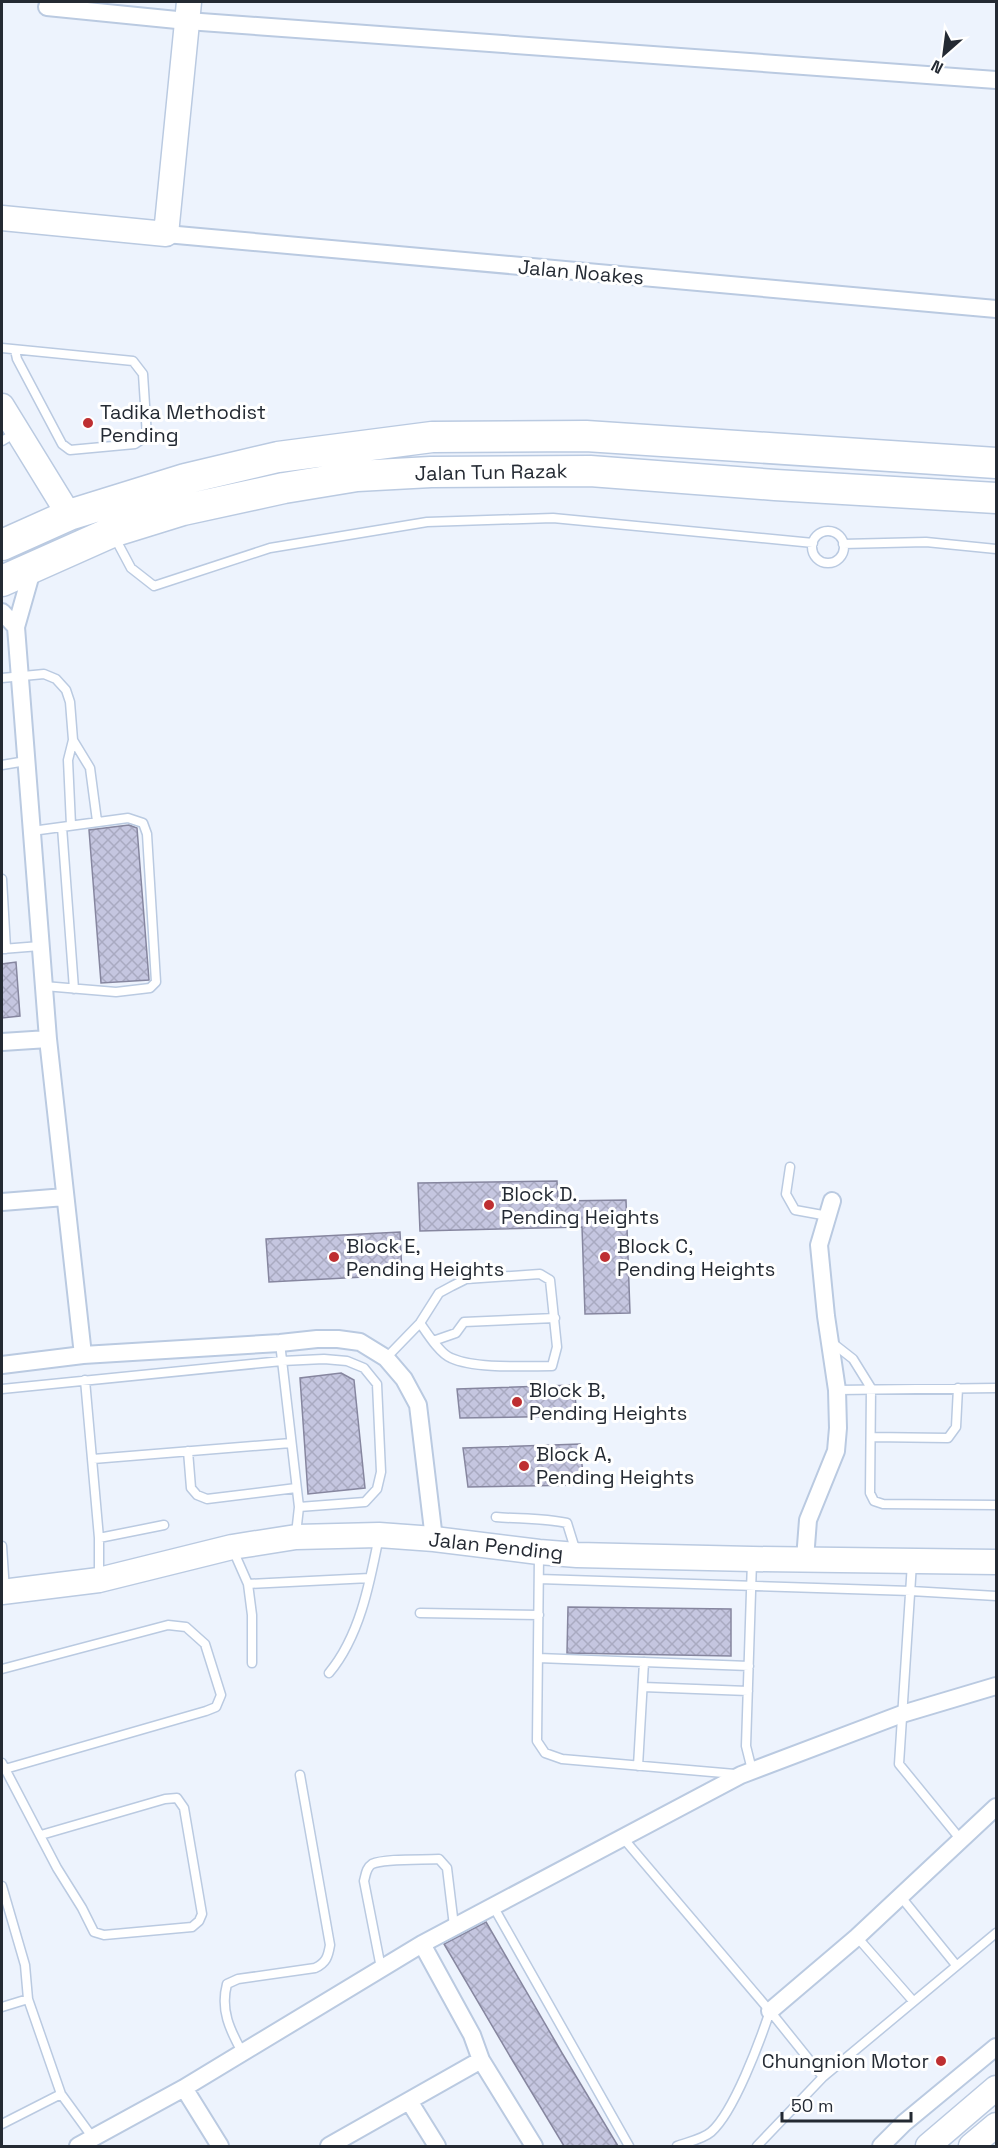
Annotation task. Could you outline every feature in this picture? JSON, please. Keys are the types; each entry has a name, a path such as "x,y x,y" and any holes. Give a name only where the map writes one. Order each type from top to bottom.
{"highway":[{"name":"Jalan Tun Razak","path":"2,545 69,515 185,479 278,457 432,437 586,436 996,463"},
{"name":"Jalan Tun Razak","path":"2,581 112,532 183,510 284,488 357,476 431,472 590,471 996,498"}],"street":[{"path":"46,7 188,11 696,57 996,81"},
{"path":"2,218 166,234 188,11"},
{"name":"Jalan Noakes","path":"166,234 996,309"},
{"path":"2,406 10,436 69,515"},
{"path":"33,567 16,627 48,1039 83,1355"},
{"path":"2,612 16,627"},
{"path":"2,1042 48,1039"},
{"path":"2,1202 65,1197"},
{"path":"805,1559 808,1520 836,1451 838,1428 837,1390 819,1245 830,1208"},
{"path":"2,1365 83,1355 338,1339 360,1342 386,1358 404,1379 418,1405 434,1539"},
{"name":"Jalan Pending","path":"3,1592 99,1580 232,1547 296,1537 379,1535 577,1555 996,1562"},
{"path":"86,2142 184,2088 454,1926 747,1772 902,1714 996,1686"},
{"path":"770,2011 901,1897 996,1807"},
{"path":"422,1944 472,2036 481,2060 534,2146"},
{"path":"881,2146 904,2123 996,2047"},
{"path":"329,2146 481,2060"},
{"path":"184,2088 220,2146"},
{"path":"928,2146 996,2088"},
{"path":"409,2100 437,2146"},
{"path":"972,2146 996,2125"}],"lane":[{"path":"2,348 133,361 143,374 147,436 135,444 70,450 62,444 17,359 15,350"},
{"path":"112,532 131,568 154,586 270,548 427,522 553,518 813,543"},
{"path":"829,531 838,535 843,544 842,554 835,561 825,562 813,553 813,543 819,534 829,531"},
{"path":"843,544 926,542 996,549"},
{"path":"2,678 44,674 56,679 66,690 70,702 73,740 68,760 67,826 74,988"},
{"path":"73,740 90,768 97,821"},
{"path":"2,765 26,761"},
{"path":"32,831 128,818 142,823 147,834 156,982 150,988 116,992 44,986"},
{"path":"2,879 4,949 40,946"},
{"path":"790,1167 786,1194 795,1210 830,1208"},
{"path":"386,1358 420,1323 439,1293 466,1279 540,1274 550,1280 557,1347 552,1366 480,1365 449,1358 420,1323"},
{"path":"433,1341 456,1333 464,1322 555,1318"},
{"path":"830,1341 853,1359 871,1388 870,1493 874,1501 883,1504 996,1505"},
{"path":"280,1343 299,1507 296,1537"},
{"path":"2,1389 282,1361 324,1359 347,1361 364,1368 377,1384 381,1472 377,1489 365,1502 299,1507"},
{"path":"85,1380 99,1538 99,1580"},
{"path":"871,1437 948,1438 956,1426 958,1388"},
{"path":"837,1390 996,1388"},
{"path":"93,1459 291,1443"},
{"path":"188,1451 191,1488 197,1496 207,1499 296,1488"},
{"path":"496,1517 546,1518 567,1523 577,1555"},
{"path":"99,1538 164,1525"},
{"path":"329,1673 341,1658 350,1639 370,1578 379,1535"},
{"path":"2,1546 3,1592"},
{"path":"232,1547 248,1584 252,1615 252,1663"},
{"path":"539,1552 537,1741 545,1753 562,1759 747,1772 752,1559"},
{"path":"912,1560 899,1764 961,1840"},
{"path":"248,1584 370,1578"},
{"path":"539,1579 911,1591 996,1596"},
{"path":"420,1613 539,1615"},
{"path":"2,1669 168,1625 186,1627 206,1644 221,1695 216,1707 206,1712 3,1766 94,1932 104,1935 192,1927 199,1921 202,1914 184,1808 177,1798 165,1799 41,1835"},
{"path":"538,1658 749,1666"},
{"path":"639,1766 644,1662"},
{"path":"643,1687 748,1691"},
{"path":"242,2052 228,2026 225,1994 227,1984 238,1979 315,1968 322,1965 328,1956 330,1945 300,1774"},
{"path":"623,1838 823,2077"},
{"path":"381,1968 364,1881 366,1870 372,1865 384,1862 439,1859 447,1868 454,1926"},
{"path":"2,1886 24,1965 28,1999 61,2094 86,2142"},
{"path":"901,1897 956,1965"},
{"path":"493,1906 629,2146"},
{"path":"757,2146 823,2077 996,1933"},
{"path":"857,1936 913,2001"},
{"path":"2,2007 28,1999"},
{"path":"677,2146 710,2134 724,2118 760,2042 770,2011"},
{"path":"2,2124 61,2094"}],"building":[{"path":"129,825 137,828 149,980 101,983 89,830"},
{"path":"16,962 20,1016 2,1018 2,964"},
{"path":"557,1181 558,1201 626,1200 630,1313 585,1314 582,1227 420,1231 418,1183"},
{"name":"Block E, Pending Heights","path":"400,1232 402,1275 269,1282 266,1239"},
{"path":"341,1373 354,1380 365,1488 308,1494 300,1378"},
{"name":"Block B, Pending Heights","path":"574,1385 577,1416 460,1418 457,1389"},
{"name":"Block A, Pending Heights","path":"580,1444 584,1485 468,1487 463,1448"},
{"path":"568,1607 731,1609 731,1656 567,1653"},
{"path":"486,1922 618,2146 564,2146 511,2058 444,1944"}],"place":[{"name":"Tadika Methodist Pending","path":"88,423"},
{"name":"Block D. Pending Heights","path":"489,1205"},
{"name":"Block E, Pending Heights","path":"334,1257"},
{"name":"Block C, Pending Heights","path":"605,1257"},
{"name":"Block B, Pending Heights","path":"517,1402"},
{"name":"Block A, Pending Heights","path":"524,1466"},
{"name":"Chungnion Motor","path":"941,2061"}]}
